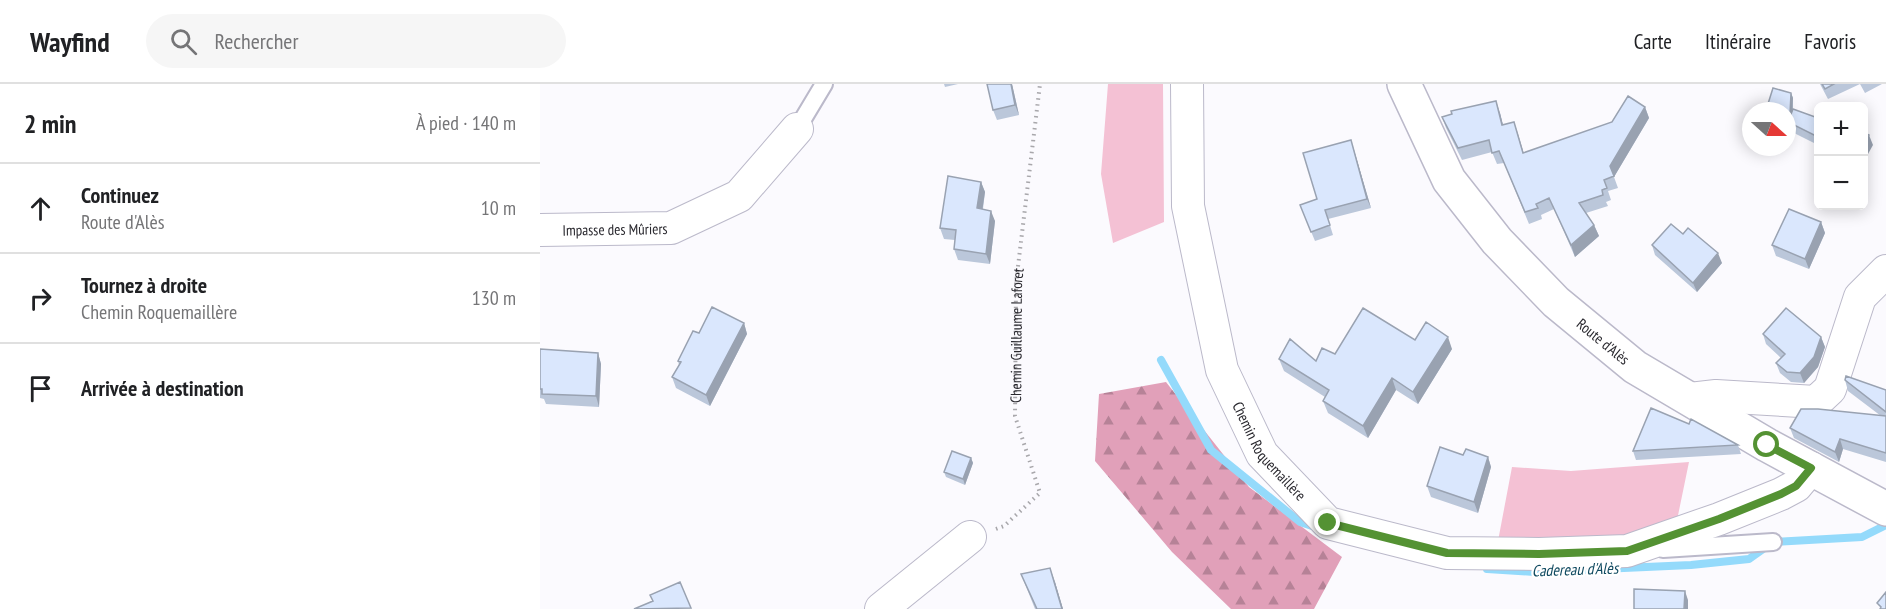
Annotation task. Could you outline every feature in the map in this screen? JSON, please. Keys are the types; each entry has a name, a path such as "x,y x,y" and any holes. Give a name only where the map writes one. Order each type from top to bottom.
{"main road":[{"name":"Route d'Alès","path":"1404,84 1449,180 1497,241 1556,302 1635,367 1767,445 1811,468 1882,499"}],"street":[{"name":"Chemin Roquemaillère","path":"1187,84 1188,206 1222,370 1262,454 1328,523 1447,553 1539,554 1627,551 1719,519 1781,494 1796,486 1811,468"},
{"name":"Impasse des Mûriers","path":"540,230 671,228 739,196 797,129"},
{"path":"1690,399 1716,396 1816,402 1830,389 1860,297 1886,271"},
{"path":"881,609 970,537"}],"lane":[{"path":"797,129 824,84"},
{"path":"1627,551 1773,542"}],"path":[{"name":"Chemin Guillaume Laforet","path":"970,537 1004,526 1040,493 1015,416 1016,283 1040,84"}],"shaded area":[{"path":"1108,84 1163,84 1164,222 1113,243 1101,174"},
{"path":"1689,462 1675,530 1566,548 1498,541 1512,467 1571,471"}],"green space":[{"path":"1166,382 1249,487 1342,557 1314,609 1231,609 1172,552 1095,461 1099,394"}],"building":[{"path":"987,84 1011,84 1015,105 993,110"},
{"path":"1822,84 1834,84 1825,89"},
{"path":"1773,88 1791,93 1791,102 1769,102"},
{"path":"1628,96 1645,107 1610,166 1614,176 1604,180 1607,188 1602,190 1603,195 1579,203 1594,225 1571,245 1549,198 1536,204 1538,208 1525,212 1499,151 1492,153 1489,140 1458,148 1442,117 1452,114 1451,111 1496,101 1502,125 1514,122 1523,153 1612,122"},
{"path":"1796,110 1814,117 1814,135 1796,126"},
{"path":"1351,140 1367,199 1325,210 1330,225 1311,232 1300,205 1317,199 1303,153"},
{"path":"948,176 981,182 977,208 991,211 986,254 954,249 956,230 940,228"},
{"path":"1789,209 1821,222 1805,259 1772,245"},
{"path":"1671,224 1683,234 1688,228 1718,253 1693,283 1652,245"},
{"path":"712,307 744,323 706,395 672,377 681,362 678,361 693,331 699,333"},
{"path":"1363,308 1415,340 1426,322 1448,337 1413,392 1392,378 1363,426 1323,401 1329,390 1279,359 1290,339 1316,361 1322,348 1335,354"},
{"path":"1786,308 1821,337 1814,357 1800,373 1787,372 1776,363 1785,354 1763,334"},
{"path":"540,349 598,353 596,396 542,394"},
{"path":"1846,376 1886,390 1886,412 1845,380"},
{"path":"1651,408 1689,424 1691,419 1738,445 1633,451"},
{"path":"1801,409 1886,416 1886,453 1840,439 1835,452 1790,428"},
{"path":"1440,447 1463,455 1466,449 1488,457 1474,502 1427,486"},
{"path":"952,451 971,458 963,479 944,472"},
{"path":"1050,568 1062,609 1037,609 1021,574"},
{"path":"680,582 691,608 634,609 653,601 650,595"},
{"path":"1634,589 1685,591 1684,609 1634,609"},
{"path":"1886,592 1886,609 1880,609 1877,603"}],"waterway":[{"name":"Cadereau d'Alès","path":"1161,360 1211,450 1300,522 1318,528"},
{"name":"Cadereau d'Alès","path":"1487,569 1534,572 1691,565 1749,559 1773,542 1862,537 1886,525"}],"route":[{"path":"1328,523 1447,553 1539,554 1627,551 1719,519 1796,486 1811,468 1767,445"}]}
